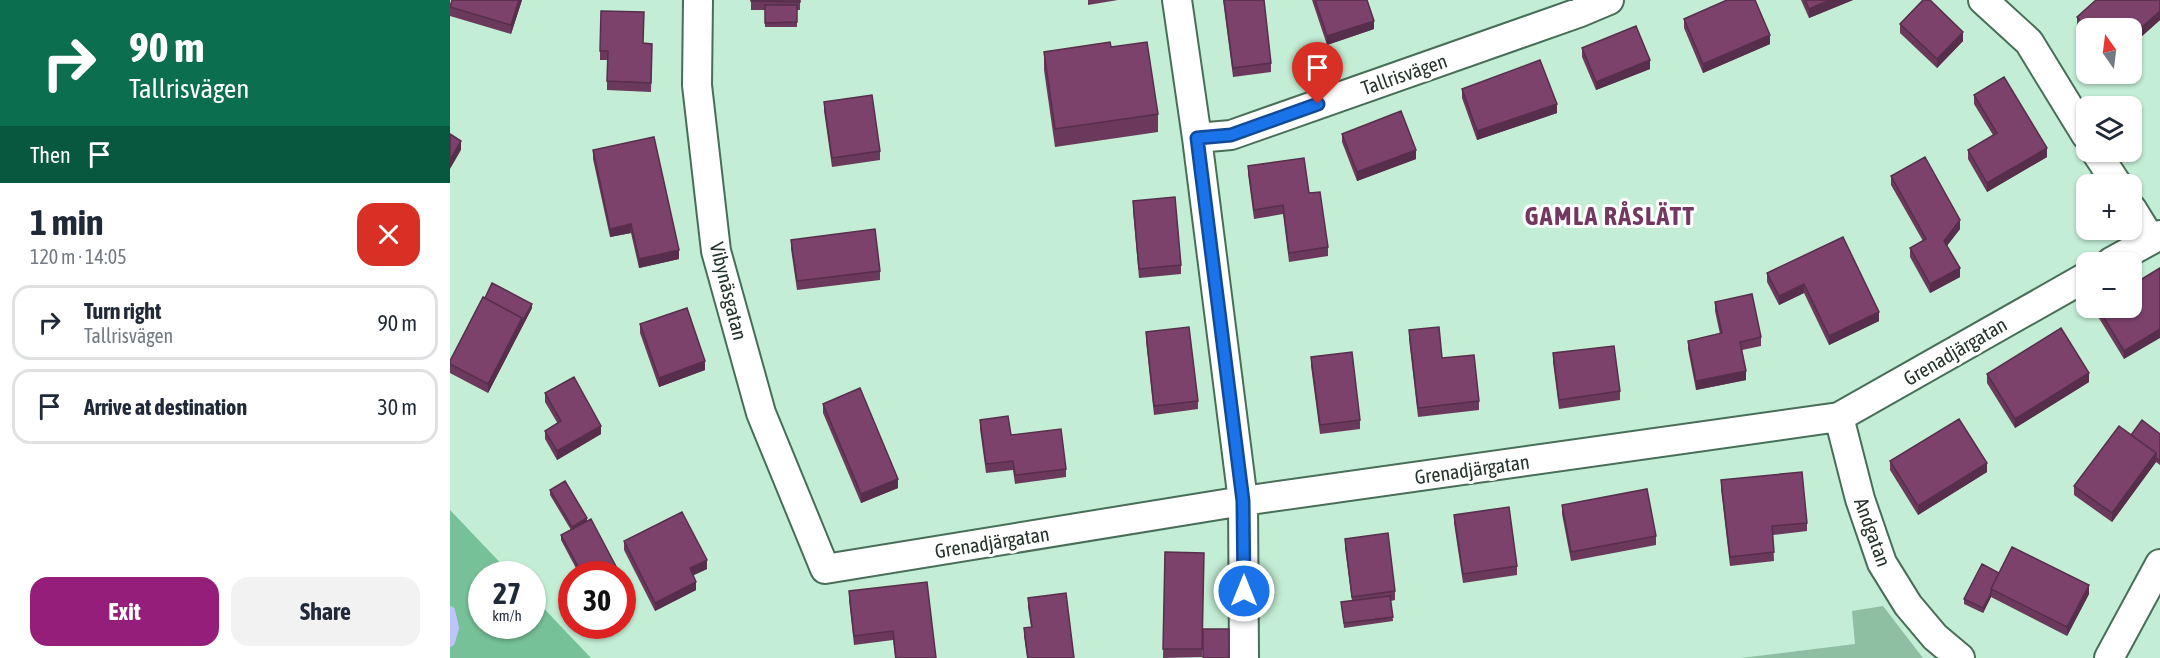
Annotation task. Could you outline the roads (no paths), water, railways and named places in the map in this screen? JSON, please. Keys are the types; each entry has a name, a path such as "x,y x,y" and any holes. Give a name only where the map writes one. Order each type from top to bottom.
{"street":[{"name":"Vibynäsgatan","path":"698,0 697,85 716,251 762,413 825,569"},
{"path":"1177,0 1197,138 1243,501 1244,658"},
{"name":"Tallrisvägen","path":"1197,138 1231,135 1578,14 1609,0"},
{"path":"1983,0 2030,42 2076,118"},
{"path":"2129,252 2155,237 2142,221"},
{"name":"Grenadjärgatan","path":"825,569 1243,501 1839,417 2076,283"},
{"name":"Andgatan","path":"1839,417 1860,499 1882,563 1908,605 1935,637 1960,658"},
{"path":"2109,658 2160,564"}],"waterway":[{"path":"450,611 454,628 450,642"}],"district":[{"name":"GAMLA RÅSLÄTT","path":"1610,216"}]}
